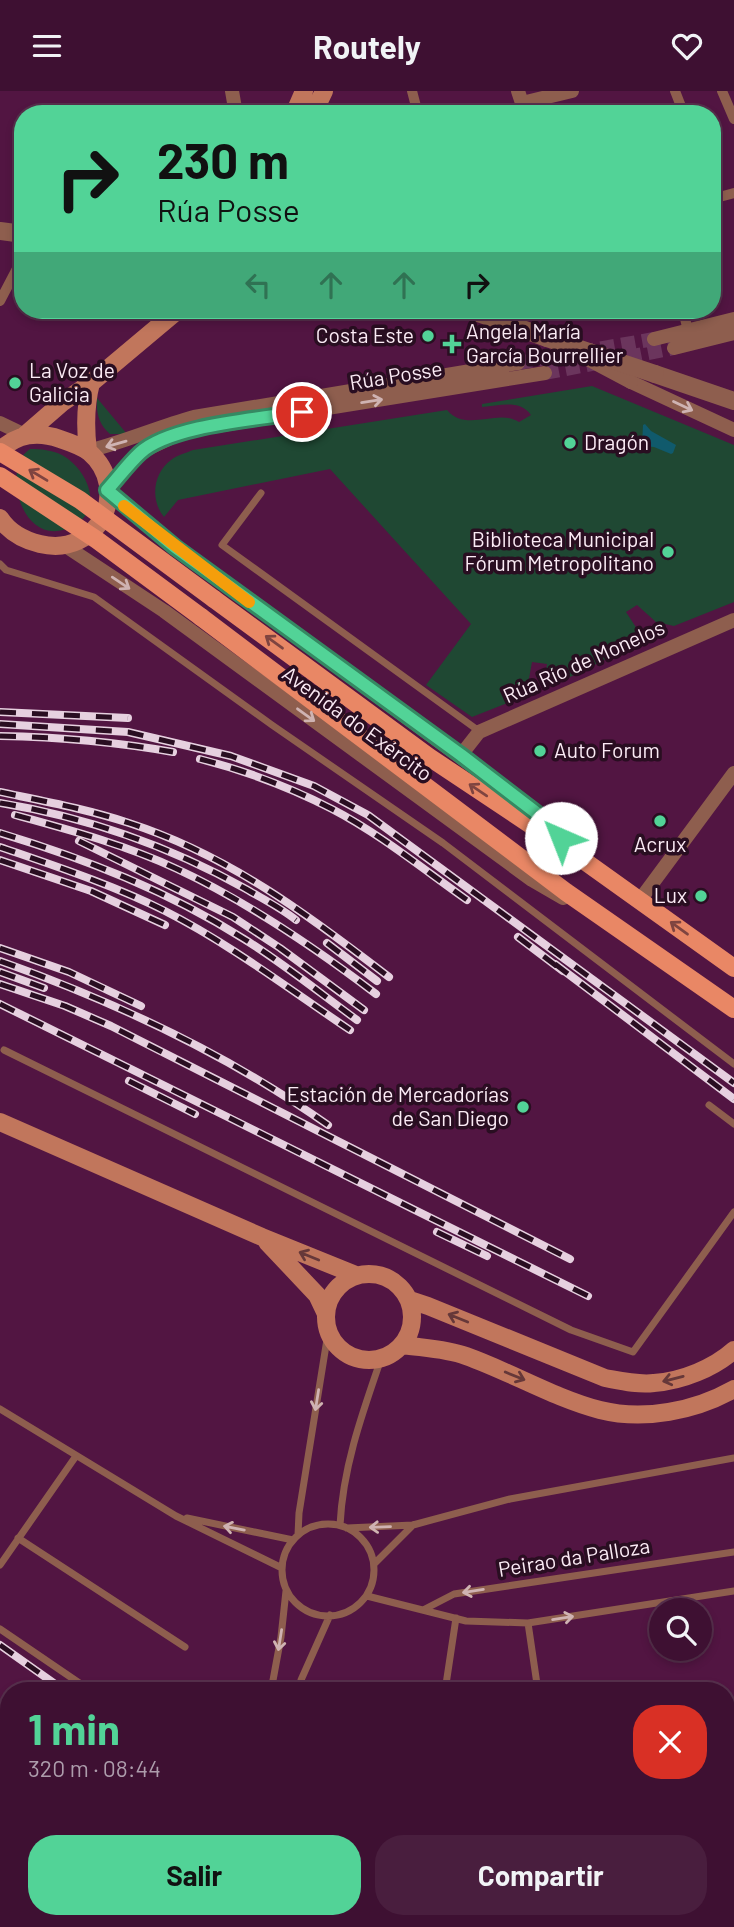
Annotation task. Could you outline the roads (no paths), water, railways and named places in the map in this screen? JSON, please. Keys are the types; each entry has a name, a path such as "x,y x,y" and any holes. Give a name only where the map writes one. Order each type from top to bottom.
{"main road":[{"path":"0,451 9,442 25,435 63,402 91,383 167,319"},
{"path":"88,451 86,409 91,383"},
{"path":"0,518 15,534 31,541 64,545 88,537 105,513 107,490 101,468 88,451 57,438 25,435"},
{"name":"Avenida do Exército","path":"0,451 80,500 429,757 576,855 734,968"},
{"name":"Avenida do Exército","path":"0,476 97,540 566,892 734,1009"},
{"path":"0,1122 262,1237 356,1275"},
{"path":"262,1237 317,1295 326,1314 328,1333 344,1353 355,1358 381,1359 403,1345 413,1324 410,1300 403,1289 382,1275 369,1273 356,1275 335,1290 326,1314"},
{"path":"410,1300 605,1378 627,1382 653,1383 679,1378 704,1369 734,1350"},
{"path":"403,1345 464,1355 583,1404 628,1414 695,1406 734,1388"}],"street":[{"path":"521,102 572,91"},
{"path":"722,91 734,119"},
{"path":"0,301 14,274"},
{"path":"495,319 734,401"},
{"path":"685,319 688,331"},
{"path":"654,339 734,319"},
{"path":"674,348 734,333"},
{"path":"547,338 631,382 734,430"},
{"name":"Rúa Posse","path":"88,451 194,417 518,363"},
{"name":"Rúa Posse","path":"107,490 141,452 177,435 198,429 545,373"},
{"path":"0,423 25,435"},
{"name":"Avenida do Exército","path":"107,490 175,547 461,755 547,821 576,855"},
{"name":"Avenida do Exército","path":"64,545 164,611 532,880 626,934"},
{"name":"Rúa Río de Monelos","path":"461,755 479,732 734,620"},
{"path":"640,900 734,773"}],"lane":[{"path":"261,493 222,545 479,732"},
{"path":"0,564 6,571 94,597 443,843 734,1064"},
{"path":"4,1050 572,1330 633,1352 734,1212"},
{"path":"709,1105 734,1124"},
{"path":"273,1682 286,1590 282,1568 284,1556 295,1537 328,1333"},
{"path":"344,1527 347,1469 355,1435 381,1359"},
{"path":"0,1409 176,1516 282,1568"},
{"path":"0,1565 76,1456"},
{"path":"176,1516 295,1537 311,1527 325,1524 344,1527 413,1525 510,1499 734,1458"},
{"path":"374,1564 413,1525"},
{"path":"286,1590 299,1607 310,1613 330,1615 348,1612 367,1596 374,1581 374,1564 368,1547 359,1536 344,1527"},
{"path":"18,1538 185,1647"},
{"name":"Peirao da Palloza","path":"423,1610 454,1594 734,1552"},
{"path":"367,1596 456,1618 528,1623 734,1591"},
{"path":"301,1682 330,1615"},
{"path":"446,1682 456,1618"},
{"path":"528,1623 537,1682"},
{"path":"0,1629 78,1682"}],"water":[{"path":"645,424 651,431 676,445 673,453 642,446"}],"tunnel":[{"path":"518,363 654,339"},
{"path":"545,373 674,348"}],"railway":[{"path":"0,712 128,718"},
{"path":"0,724 128,732 231,756 314,786 368,815 734,1083"},
{"path":"0,736 87,741 173,752"},
{"path":"200,759 268,780 332,809 384,841 467,900"},
{"path":"0,792 113,818 165,836 200,852 297,909 389,977"},
{"path":"0,803 64,816 157,847 217,874 296,920"},
{"path":"15,815 118,845 158,860 203,882 280,926 376,994"},
{"path":"0,833 95,865 186,906 259,948 357,1020"},
{"path":"79,841 233,917 364,1010"},
{"path":"0,847 104,884 165,911 236,952 350,1030"},
{"path":"0,860 91,891 165,925"},
{"path":"518,937 563,971"},
{"path":"327,943 377,981"},
{"path":"0,948 69,972 141,1006"},
{"path":"0,961 86,994 170,1032 250,1075 328,1125"},
{"path":"555,964 734,1099"},
{"path":"0,972 44,988"},
{"path":"0,984 65,1006 111,1026 570,1259"},
{"path":"0,1004 588,1296"},
{"path":"129,1081 195,1114"},
{"path":"437,1232 487,1256"},
{"path":"0,1645 52,1682"}],"place":[{"name":"Costa Este","path":"428,336"},
{"name":"Angela María García Bourrellier","path":"452,344"},
{"name":"La Voz de Galicia","path":"15,383"},
{"name":"Dragón","path":"570,443"},
{"name":"Biblioteca Municipal Fórum Metropolitano","path":"668,552"},
{"name":"Auto Forum","path":"540,751"},
{"name":"Acrux","path":"660,821"},
{"name":"Lux","path":"701,896"},
{"name":"Estación de Mercadorías de San Diego","path":"523,1107"}]}
